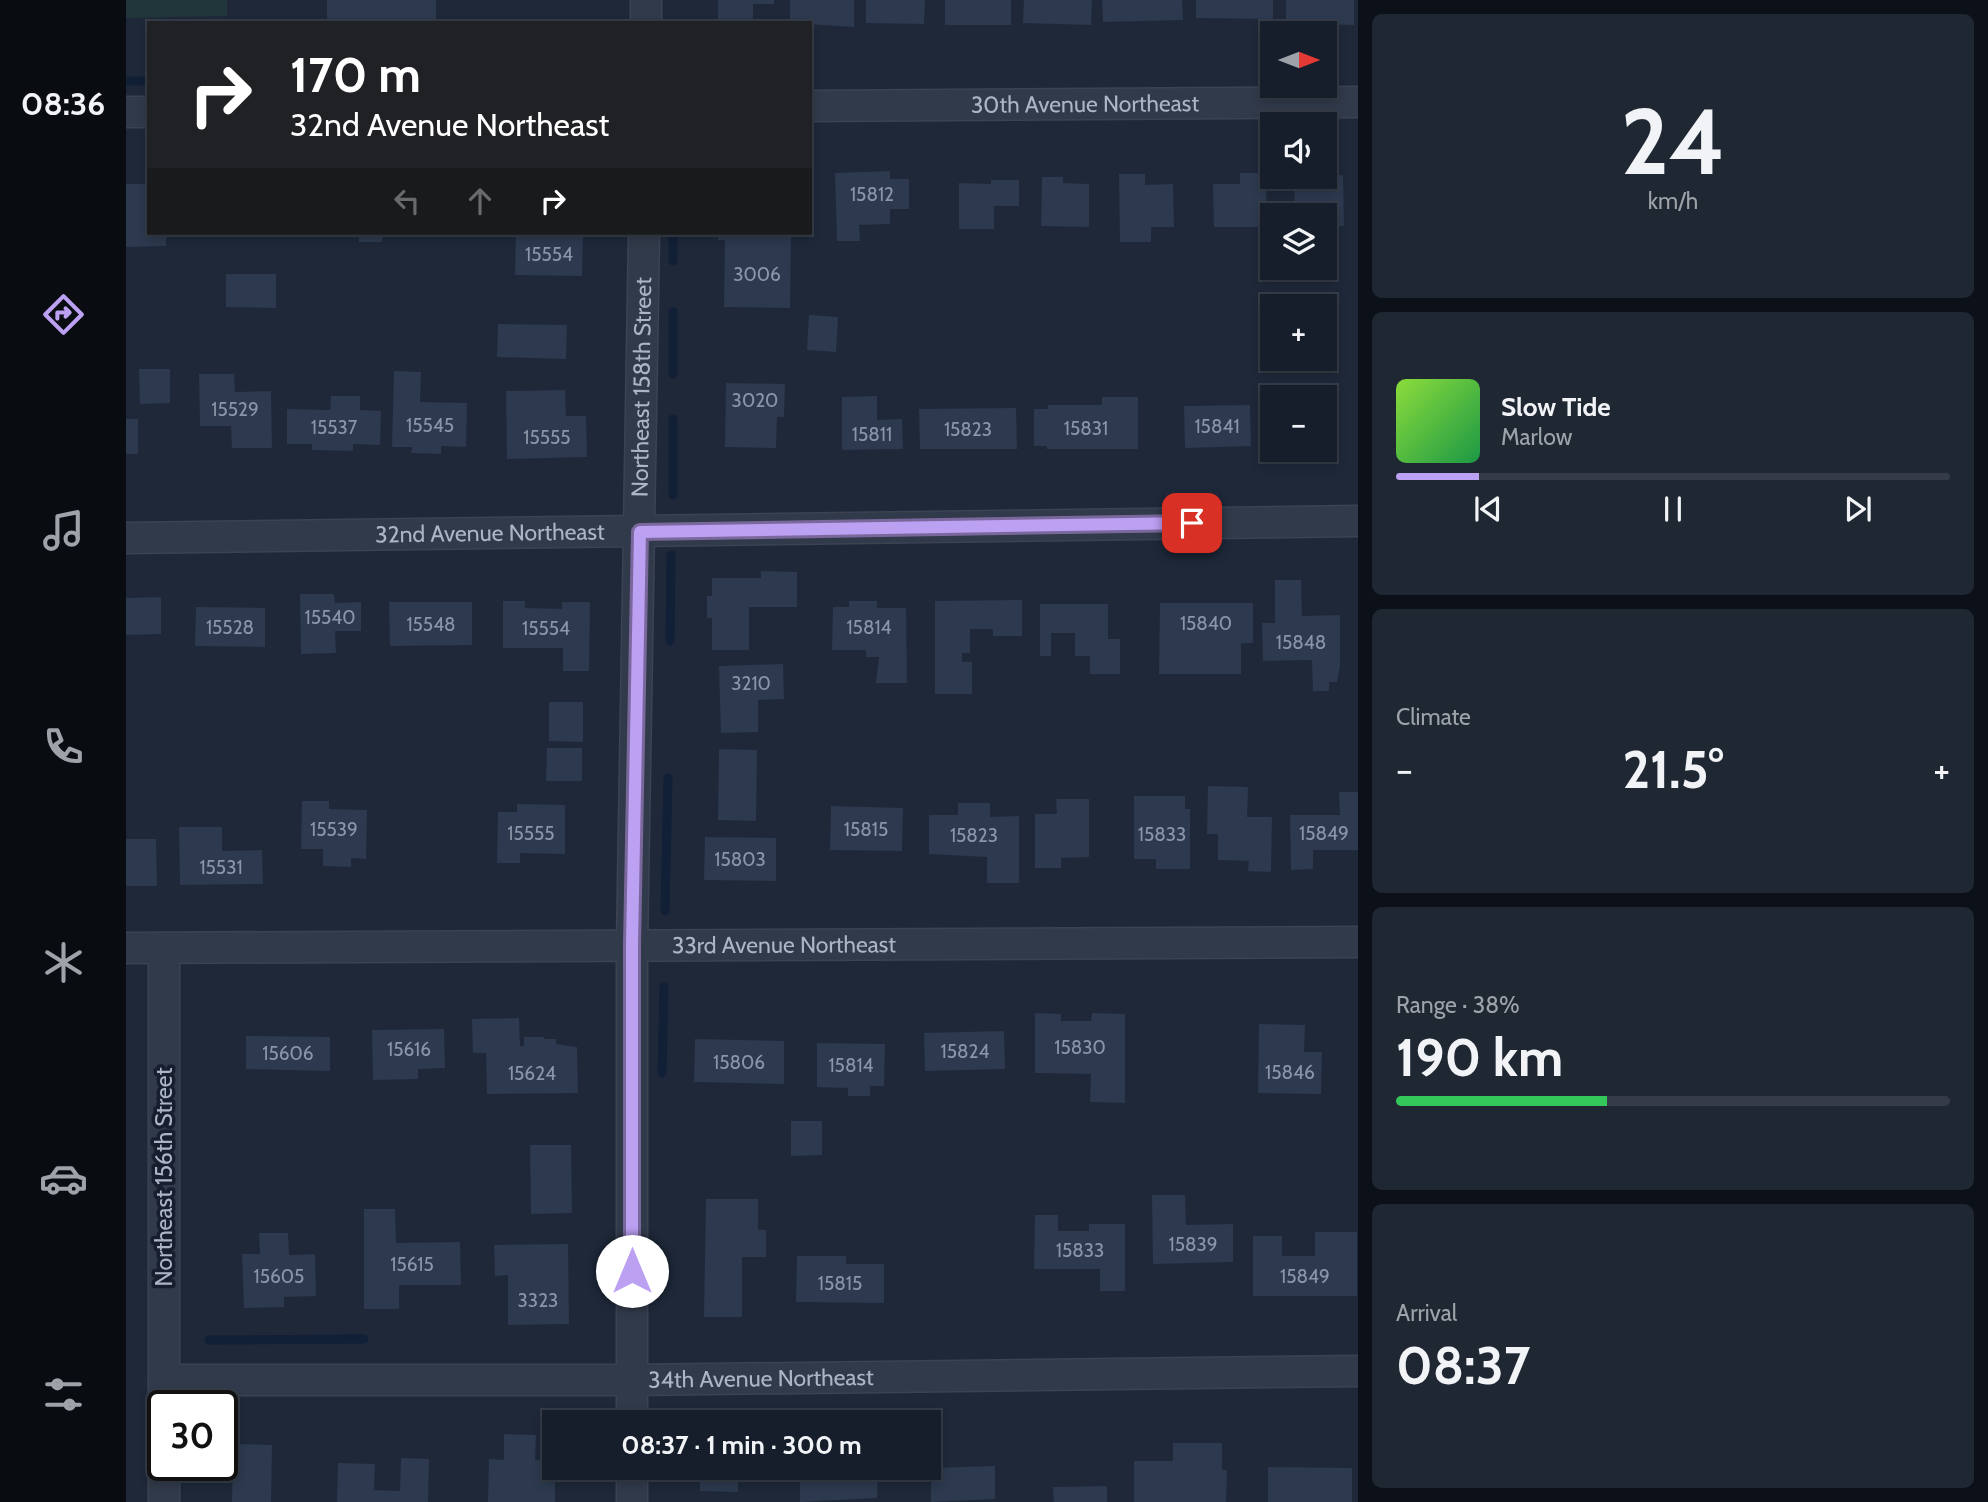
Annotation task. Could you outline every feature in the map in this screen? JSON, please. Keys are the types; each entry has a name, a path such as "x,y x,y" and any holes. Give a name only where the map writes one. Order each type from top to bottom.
{"street":[{"path":"646,0 646,21"},
{"name":"30th Avenue Northeast","path":"812,106 1358,102"},
{"path":"126,112 147,112"},
{"name":"Northeast 158th Street","path":"632,1410 632,944 644,235"},
{"name":"32nd Avenue Northeast","path":"126,538 1358,521"},
{"name":"33rd Avenue Northeast","path":"126,948 1358,942"},
{"name":"Northeast 156th Street","path":"164,948 164,1390"},
{"name":"34th Avenue Northeast","path":"238,1391 632,1380 1358,1371"},
{"path":"632,1480 632,1502"},
{"path":"164,1481 164,1502"}],"green space":[{"path":"126,0 227,0 227,16 126,18"}],"building":[{"path":"327,0 436,0 436,21 327,21"},
{"path":"718,0 774,0 774,4 753,4 753,21 718,21"},
{"path":"790,0 854,0 854,27 790,21"},
{"path":"866,0 925,0 924,24 866,23"},
{"path":"945,0 1011,0 1011,25 945,25"},
{"path":"1024,0 1092,0 1091,25 1023,23"},
{"path":"1102,0 1182,0 1183,20 1103,22"},
{"path":"1196,0 1273,0 1273,19 1196,18"},
{"path":"1286,0 1354,0 1354,25 1337,24 1337,21 1286,21"},
{"path":"890,171 890,179 909,179 909,209 890,209 890,224 859,225 860,241 837,241 835,173"},
{"path":"1240,173 1260,173 1260,189 1266,189 1267,203 1260,203 1260,227 1214,227 1213,184 1240,184"},
{"path":"1119,174 1145,174 1145,185 1173,184 1174,227 1151,227 1151,242 1120,242"},
{"path":"1337,175 1343,175 1344,226 1337,226 1337,203 1295,203 1294,189 1337,189"},
{"path":"1042,177 1063,177 1063,183 1089,184 1089,227 1041,226"},
{"path":"991,180 1019,180 1019,206 994,206 994,229 959,229 959,183 991,184"},
{"path":"126,184 147,184 147,235 166,235 166,246 126,247"},
{"path":"359,235 382,235 382,242 359,242"},
{"path":"516,235 583,235 582,276 515,275"},
{"path":"718,235 791,236 790,308 724,307 725,240 718,240"},
{"path":"226,274 276,274 276,308 226,307"},
{"path":"809,315 838,317 836,352 807,350"},
{"path":"498,324 567,325 566,359 497,357"},
{"path":"139,369 170,369 170,403 140,404"},
{"path":"394,371 421,372 420,402 467,403 466,447 441,446 441,454 411,453 412,447 392,447"},
{"path":"199,374 234,374 235,392 271,391 272,448 232,448 231,426 200,426"},
{"path":"726,383 785,384 784,417 777,417 776,448 725,447"},
{"path":"565,390 566,416 586,416 587,457 507,459 506,391"},
{"path":"331,396 360,396 360,410 381,411 380,445 353,444 353,451 312,450 312,444 287,444 287,409 330,410"},
{"path":"877,396 877,420 902,419 903,449 842,450 842,397"},
{"path":"1102,397 1138,397 1138,449 1047,449 1047,446 1034,446 1034,409 1048,409 1048,405 1102,405"},
{"path":"1250,405 1251,446 1185,448 1184,406"},
{"path":"1016,408 1017,449 920,449 919,409"},
{"path":"126,419 138,419 138,454 126,454"},
{"path":"761,571 797,572 797,607 749,607 749,650 712,650 712,618 707,618 707,596 712,596 712,578 761,578"},
{"path":"1275,580 1301,580 1302,616 1340,615 1340,666 1337,682 1329,682 1329,691 1313,691 1312,660 1263,661 1262,623 1275,623"},
{"path":"300,594 334,594 335,603 361,602 361,631 335,631 336,653 301,654"},
{"path":"161,597 161,634 126,635 126,598"},
{"path":"1022,600 1022,636 993,636 993,629 970,629 970,653 962,653 962,662 972,662 972,694 935,694 935,601"},
{"path":"503,601 525,601 525,608 562,609 562,602 590,602 589,671 563,671 563,648 503,648"},
{"path":"849,601 877,601 877,608 906,608 907,683 876,683 879,657 866,657 866,650 832,650 833,607 849,607"},
{"path":"389,602 472,602 472,645 390,646"},
{"path":"1160,603 1253,603 1253,643 1241,643 1241,674 1159,674"},
{"path":"1040,604 1108,604 1108,639 1120,639 1120,674 1090,674 1090,656 1075,656 1075,633 1051,633 1051,656 1040,656"},
{"path":"196,607 265,608 265,647 195,646"},
{"path":"783,664 784,699 758,700 758,732 721,733 719,666"},
{"path":"549,702 583,702 583,742 549,741"},
{"path":"547,748 582,748 582,781 546,781"},
{"path":"719,749 757,750 756,821 718,820"},
{"path":"1208,786 1248,787 1247,817 1272,817 1271,872 1248,871 1249,861 1218,860 1218,834 1207,834"},
{"path":"1339,792 1358,792 1358,850 1313,850 1313,869 1291,870 1290,815 1340,815"},
{"path":"1134,796 1185,796 1185,809 1190,809 1190,869 1156,869 1156,859 1134,859"},
{"path":"1056,799 1089,799 1089,857 1061,858 1061,868 1035,868 1035,814 1057,814"},
{"path":"302,801 329,801 329,809 367,810 366,859 351,858 351,867 323,866 323,849 301,849"},
{"path":"958,803 990,803 990,817 1019,816 1019,883 987,883 987,857 929,854 929,815 958,815"},
{"path":"517,804 565,805 565,854 520,853 520,863 497,863 498,812 517,812"},
{"path":"831,806 903,808 902,851 830,850"},
{"path":"179,827 222,827 222,851 262,850 263,884 180,885"},
{"path":"705,837 776,838 776,881 704,880"},
{"path":"126,839 156,839 157,886 126,886"},
{"path":"1035,1013 1061,1014 1061,1021 1091,1021 1092,1013 1125,1014 1125,1103 1090,1102 1091,1074 1035,1073"},
{"path":"519,1018 520,1046 524,1046 524,1037 544,1037 556,1039 556,1044 577,1047 578,1093 487,1094 486,1053 473,1053 472,1019"},
{"path":"1259,1024 1305,1025 1304,1052 1322,1052 1321,1094 1258,1093"},
{"path":"444,1029 445,1068 418,1069 418,1079 373,1080 372,1030"},
{"path":"1004,1031 1005,1069 925,1071 924,1033"},
{"path":"246,1036 330,1037 330,1071 246,1069"},
{"path":"695,1039 784,1041 784,1084 694,1082"},
{"path":"817,1043 885,1044 884,1086 870,1086 870,1096 848,1096 848,1088 817,1087"},
{"path":"791,1121 822,1121 822,1155 791,1156"},
{"path":"530,1145 571,1145 572,1213 531,1214"},
{"path":"1152,1195 1185,1195 1186,1225 1233,1224 1233,1262 1153,1264"},
{"path":"706,1199 758,1199 758,1230 766,1230 766,1257 742,1257 742,1317 704,1317"},
{"path":"364,1209 395,1209 396,1243 460,1242 461,1285 399,1285 399,1309 364,1309"},
{"path":"1035,1215 1058,1215 1058,1231 1089,1231 1089,1224 1125,1224 1125,1291 1100,1291 1100,1269 1034,1269"},
{"path":"1315,1232 1357,1232 1357,1296 1253,1296 1253,1236 1282,1236 1282,1256 1315,1256"},
{"path":"259,1233 288,1233 289,1255 315,1254 316,1296 284,1297 284,1307 244,1308 242,1254 260,1254"},
{"path":"568,1244 569,1324 508,1325 508,1275 495,1276 494,1245"},
{"path":"797,1256 846,1256 846,1264 884,1264 884,1303 796,1302"},
{"path":"504,1434 536,1435 535,1460 542,1460 542,1480 555,1480 555,1502 488,1502 489,1459 504,1460"},
{"path":"1173,1443 1222,1443 1222,1470 1227,1470 1226,1502 1134,1502 1134,1461 1173,1461"},
{"path":"238,1444 272,1445 271,1502 232,1502 232,1481 238,1481"},
{"path":"401,1458 429,1459 428,1502 337,1502 338,1463 375,1464 374,1490 400,1491"},
{"path":"995,1466 995,1499 931,1502 931,1480 941,1480 941,1468"},
{"path":"1268,1467 1352,1468 1352,1502 1268,1502"},
{"path":"700,1480 738,1480 738,1492 700,1491"},
{"path":"800,1480 878,1480 877,1498 800,1502"},
{"path":"1107,1486 1107,1502 1054,1502 1053,1487"}],"waterway":[{"path":"126,81 147,81"},
{"path":"673,235 673,261"},
{"path":"673,312 673,374"},
{"path":"673,419 673,495"},
{"path":"670,641 671,555"},
{"path":"665,911 668,778"},
{"path":"662,1073 664,987"},
{"path":"209,1340 364,1339"}],"route":[{"path":"632,1271 632,944 640,532 1192,523"}]}
